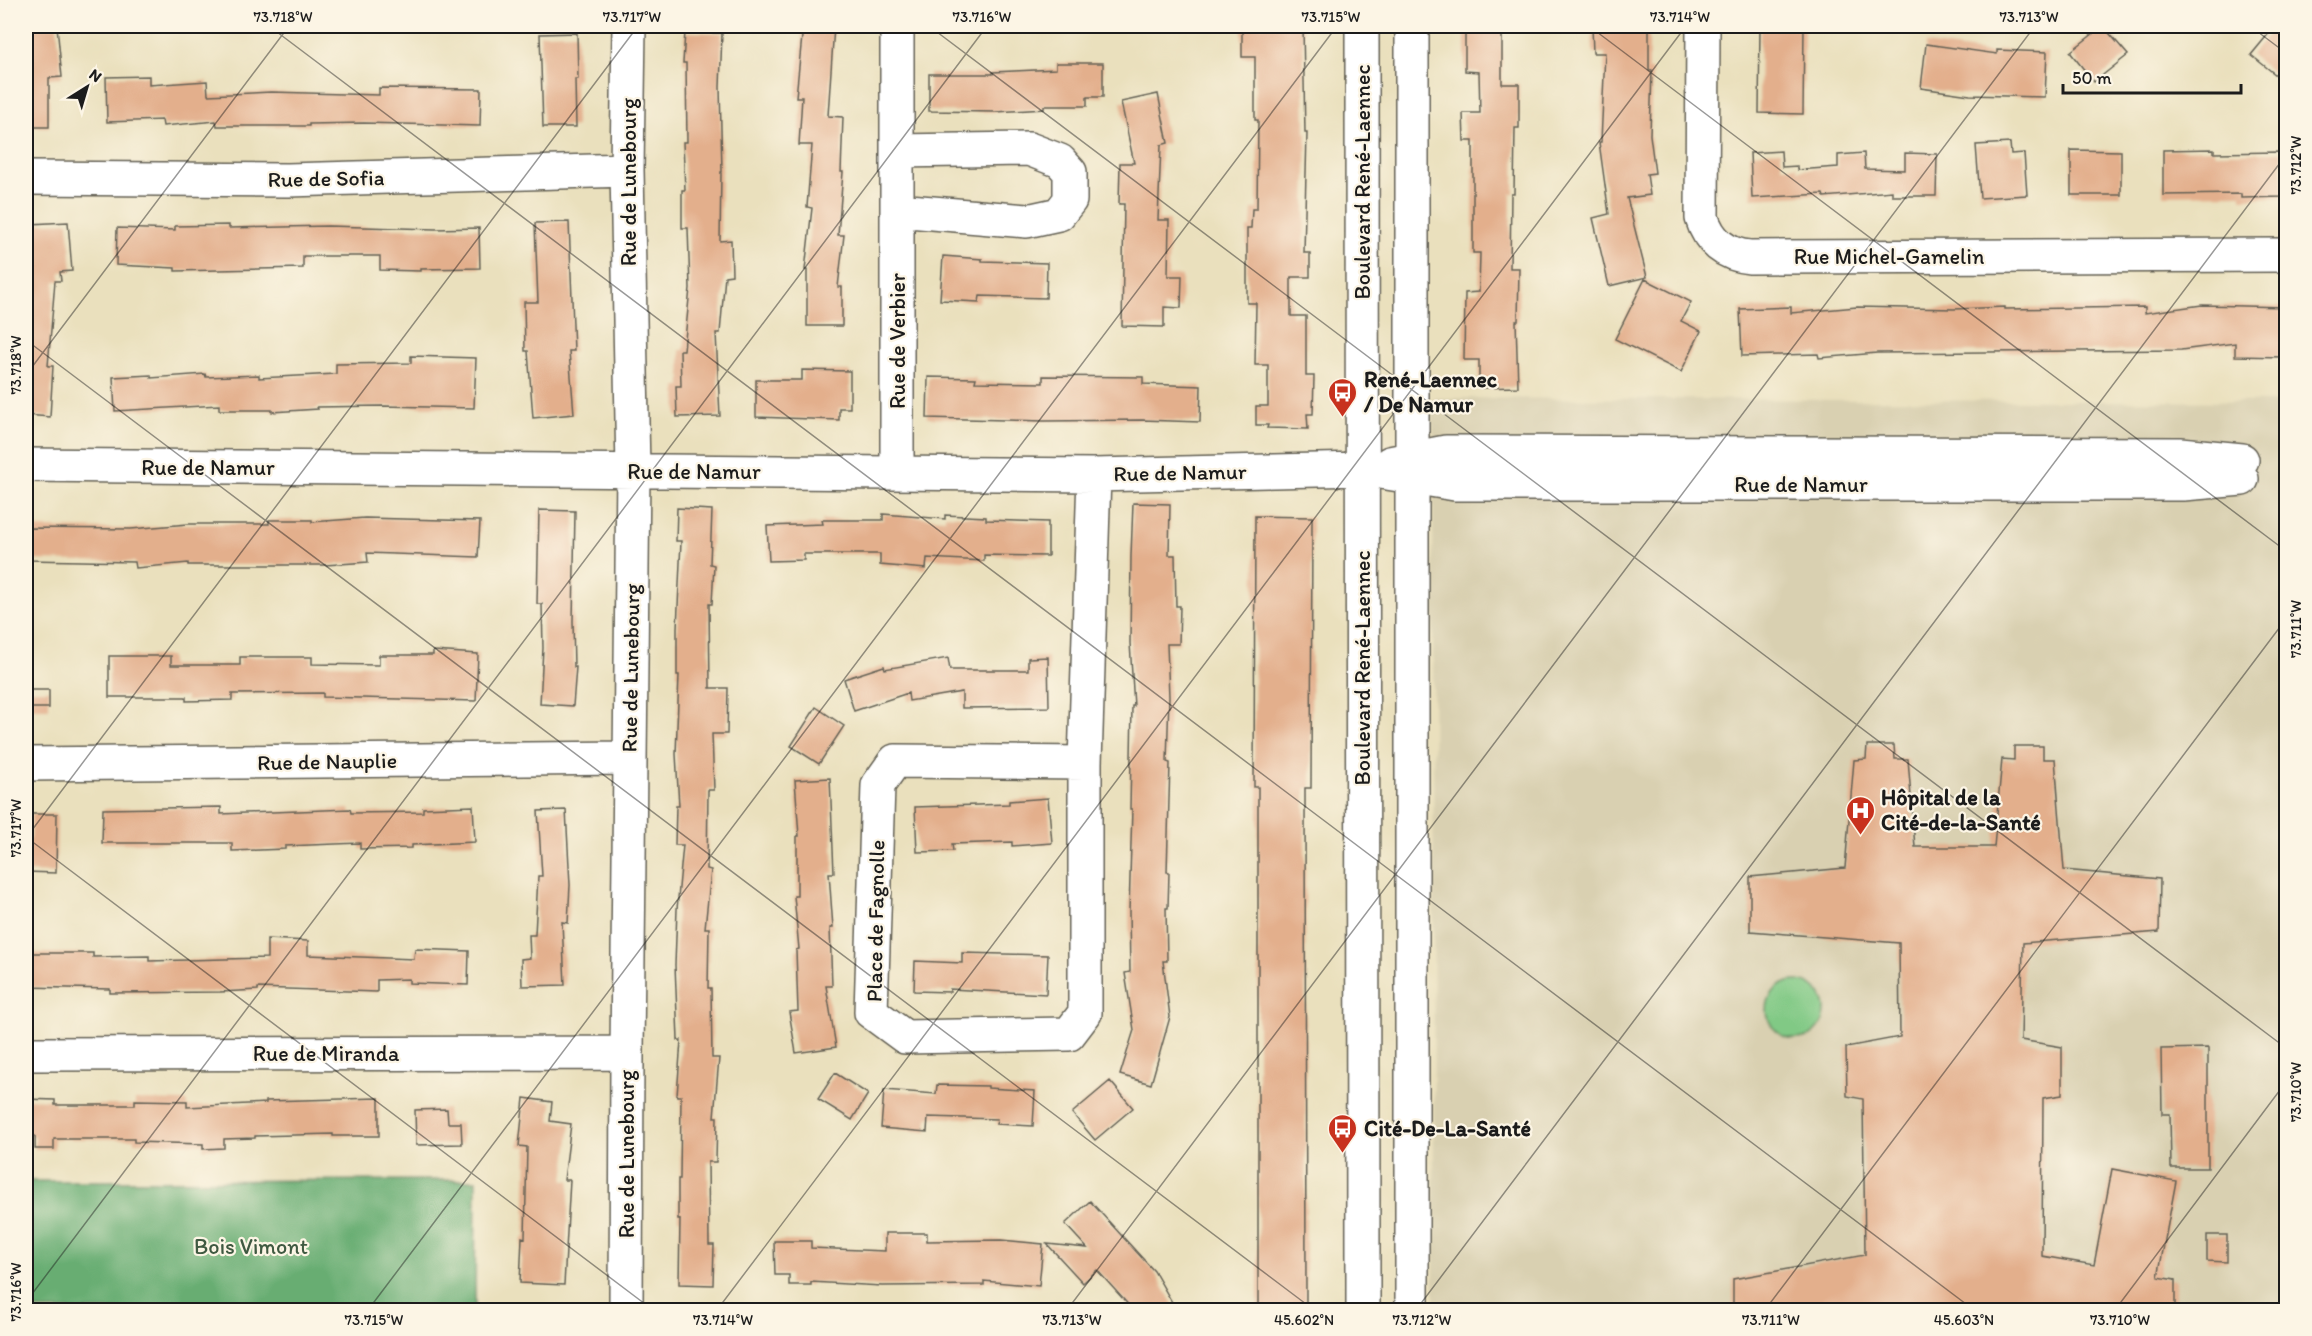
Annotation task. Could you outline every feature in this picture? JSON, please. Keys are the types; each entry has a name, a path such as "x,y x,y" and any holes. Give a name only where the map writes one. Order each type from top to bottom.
{"street":[{"name":"Rue de Lunebourg","path":"626,1311 633,470 627,170 629,26"},
{"name":"Rue de Verbier","path":"897,26 897,473"},
{"name":"Boulevard René-Laennec","path":"1362,26 1363,1311"},
{"path":"1412,26 1412,1311"},
{"name":"Rue Michel-Gamelin","path":"1703,26 1702,218 1713,240 1733,254 1750,257 2286,255"},
{"path":"897,151 1029,149 1060,161 1070,172 1070,200 1059,214 1027,221 897,210"},
{"name":"Rue de Sofia","path":"26,178 288,180 627,170"},
{"name":"Rue de Namur","path":"26,465 1094,475 1412,468 1445,484 2183,484 2242,470"},
{"name":"Place de Fagnolle","path":"1085,763 896,762 878,785 872,1012 905,1037 1069,1034 1085,1013 1085,763 1094,475"},
{"name":"Rue de Nauplie","path":"26,764 629,758"},
{"name":"Rue de Miranda","path":"26,1054 627,1053"}],"shaded area":[{"name":"Hôpital de la Cité-de-la-Santé","path":"1433,398 2286,402 2286,1310 1434,1310"}],"green space":[{"path":"1790,981 1802,981 1817,989 1825,1004 1825,1016 1817,1031 1802,1039 1790,1039 1775,1031 1767,1016 1767,1004 1775,989"},
{"name":"Bois Vimont","path":"476,1180 475,1310 26,1310 26,1181"}],"building":[{"path":"57,26 62,77 49,78 49,127 26,127 26,30"},
{"path":"803,26 834,26 828,116 843,117 841,172 843,172 838,235 844,235 838,287 842,287 842,326 807,326 807,270 805,270 812,208 807,207 812,145 799,145 802,97 796,97"},
{"path":"1242,26 1303,26 1305,133 1307,133 1304,253 1310,253 1310,277 1291,277 1291,316 1306,316 1306,376 1314,376 1313,414 1307,414 1308,429 1267,428 1268,425 1256,425 1256,406 1268,406 1268,365 1255,365 1256,303 1247,303 1247,228 1251,228 1252,209 1257,209 1258,120 1255,120 1255,57 1242,57"},
{"path":"1465,26 1502,26 1502,84 1519,84 1519,128 1515,128 1514,194 1511,194 1510,268 1519,268 1518,321 1516,321 1518,387 1479,388 1479,360 1464,360 1465,293 1479,292 1480,253 1473,253 1473,141 1464,141 1463,113 1480,113 1479,72 1465,71"},
{"path":"1592,26 1649,26 1649,70 1652,70 1650,135 1655,173 1647,174 1650,195 1627,198 1647,277 1609,286 1593,218 1609,214 1599,142 1601,142 1605,53 1593,53"},
{"path":"1760,26 1804,26 1803,114 1759,113"},
{"path":"2103,26 2128,55 2094,82 2070,52"},
{"path":"2275,26 2286,33 2286,83 2251,55"},
{"path":"685,32 722,33 720,241 731,240 732,275 725,276 720,333 716,333 720,416 677,417 676,386 681,386 680,350 684,350 690,288 688,228 682,228 682,190 685,190 683,142 687,142 686,63 683,63"},
{"path":"577,33 576,127 543,127 540,34"},
{"path":"1926,44 1997,54 1997,50 2047,52 2045,97 1970,95 1921,88"},
{"path":"1056,63 1103,63 1103,97 1087,97 1087,106 1044,106 1044,109 995,112 929,111 929,74 993,74 993,72 1056,69"},
{"path":"149,76 149,85 207,81 208,95 271,92 379,95 379,88 481,89 480,126 364,123 309,124 309,126 217,126 216,121 163,126 162,120 107,122 106,77"},
{"path":"1158,94 1168,143 1161,145 1158,220 1169,220 1168,276 1182,276 1181,308 1164,307 1164,327 1122,326 1124,204 1119,204 1120,163 1134,163 1121,102"},
{"path":"2010,143 2011,154 2024,153 2027,195 1980,198 1976,145"},
{"path":"2214,149 2214,153 2281,152 2283,197 2241,198 2241,194 2163,195 2163,150"},
{"path":"2071,150 2121,151 2121,195 2071,195"},
{"path":"1781,151 1782,167 1797,166 1797,170 1838,167 1838,155 1864,153 1865,169 1905,170 1905,153 1937,154 1936,196 1892,196 1892,191 1824,197 1823,194 1752,198 1750,153"},
{"path":"68,222 72,271 60,272 61,281 55,281 48,366 53,366 50,417 26,415 26,240 31,240 30,224"},
{"path":"569,222 574,351 569,351 574,414 533,418 528,351 525,351 524,302 538,302 535,223"},
{"path":"229,225 229,228 328,226 479,228 480,268 421,269 421,271 380,270 380,256 303,256 303,268 175,271 175,268 116,265 117,228 175,230 175,226"},
{"path":"943,256 982,259 982,261 1047,263 1046,298 980,296 979,302 940,300"},
{"path":"1645,279 1691,302 1681,321 1701,331 1681,372 1615,339"},
{"path":"2202,305 2285,307 2284,357 2235,356 2235,343 2181,350 1877,353 1819,358 1818,354 1742,356 1740,309 1791,307 1791,313 1857,307 1954,309 2005,307 2005,309 2145,307 2145,313"},
{"path":"411,356 476,358 474,408 317,407 318,409 272,412 272,410 219,410 219,405 115,411 113,377 151,375 151,378 205,374 206,377 259,375 259,378 336,374 336,364 411,363"},
{"path":"802,370 850,371 850,408 839,408 839,420 756,417 756,380 802,380"},
{"path":"1043,376 1143,377 1143,384 1201,386 1200,422 927,418 928,377 976,378 975,382 1043,383"},
{"path":"1133,503 1170,504 1169,555 1175,555 1176,606 1180,606 1179,644 1167,644 1169,697 1167,762 1170,763 1167,872 1169,872 1168,908 1166,908 1167,961 1163,961 1170,1017 1151,1084 1120,1075 1134,1030 1125,973 1130,972 1132,809 1130,809 1132,706 1134,706 1130,643"},
{"path":"677,508 712,510 710,564 714,565 712,604 709,604 710,688 728,688 727,734 712,734 714,790 708,790 707,869 711,870 705,928 709,928 708,988 711,988 712,1058 719,1058 714,1117 717,1117 716,1162 708,1162 709,1245 714,1245 713,1285 679,1284 678,1179 680,1179 681,1096 677,1096 681,1040 678,1040 675,965 683,845 675,845 676,806 679,806 676,754 679,675 677,675 677,628 681,541 676,541"},
{"path":"539,510 575,511 573,621 574,667 576,667 573,706 540,704 543,648 542,604 537,604"},
{"path":"883,514 945,519 945,515 986,517 986,520 1048,522 1048,556 984,555 984,561 927,558 926,569 880,565 880,554 804,554 804,560 769,561 767,526 823,524 822,520 883,520"},
{"path":"1255,516 1312,517 1311,788 1305,788 1306,1311 1258,1311 1258,787 1254,787"},
{"path":"365,518 480,521 478,557 367,553 368,562 325,565 188,565 188,563 136,568 135,562 26,560 26,528 131,529 188,524 269,524 269,520 312,520 312,522"},
{"path":"433,651 478,654 476,701 323,697 323,693 232,694 232,700 186,701 186,697 109,697 109,656 171,656 171,665 240,665 240,657 312,657 312,664 379,665 379,655 433,655"},
{"path":"1048,657 1049,707 962,708 962,692 909,701 908,693 854,711 844,679 884,666 885,669 948,658 950,670 1028,670 1028,658"},
{"path":"26,690 49,690 49,708 26,708"},
{"path":"816,707 844,726 819,764 791,746"},
{"path":"1867,745 1894,745 1895,759 1908,759 1915,847 1994,847 2002,759 2014,760 2014,746 2043,746 2043,759 2055,759 2064,870 2160,879 2159,932 2023,943 2021,1040 2062,1047 2062,1095 2043,1098 2042,1256 2094,1265 2112,1169 2176,1181 2158,1277 2175,1280 2175,1311 1733,1311 1733,1279 1865,1255 1863,1099 1847,1096 1846,1047 1900,1037 1899,943 1750,931 1750,877 1845,868 1854,760 1866,759"},
{"path":"830,778 834,873 829,873 833,928 830,928 832,986 826,986 836,1047 796,1053 789,1012 798,1011 796,950 799,949 794,896 797,896 797,836 799,836 795,780"},
{"path":"1048,798 1052,843 1012,846 1012,842 952,844 953,851 917,852 915,807 1009,804 1009,801"},
{"path":"473,806 475,842 412,845 412,848 360,849 360,843 232,851 232,843 102,843 103,809 221,807 221,814 350,809 351,813 423,812 423,808"},
{"path":"566,810 570,885 568,923 562,922 565,985 522,986 521,959 530,958 529,935 535,935 538,876 542,876 538,811"},
{"path":"31,814 57,814 56,873 26,872 26,838 31,838"},
{"path":"267,939 308,941 308,955 414,959 415,949 469,951 468,985 409,983 409,979 377,980 377,992 258,988 258,990 220,992 110,993 110,989 26,987 26,953 93,953 93,957 149,956 149,961 267,958"},
{"path":"962,953 1048,955 1046,994 950,989 950,992 914,991 915,961 962,963"},
{"path":"2208,1048 2208,1168 2171,1168 2170,1114 2162,1114 2161,1049"},
{"path":"835,1073 868,1094 852,1120 818,1099"},
{"path":"1110,1081 1133,1108 1095,1140 1072,1113"},
{"path":"937,1085 988,1086 988,1088 1035,1091 1033,1126 996,1124 997,1119 928,1117 927,1132 881,1128 884,1090 936,1094"},
{"path":"379,1098 379,1136 333,1136 333,1134 255,1136 255,1138 224,1139 224,1148 203,1149 203,1144 134,1142 134,1139 54,1139 54,1149 35,1149 35,1136 26,1135 26,1099 55,1100 55,1105 135,1105 135,1100 187,1101 187,1107 266,1103 266,1101"},
{"path":"524,1098 552,1102 550,1121 571,1124 564,1180 570,1180 564,1285 520,1283 522,1237 525,1238 527,1147 519,1146"},
{"path":"447,1109 448,1123 461,1123 462,1144 416,1145 415,1110"},
{"path":"1090,1201 1154,1271 1177,1311 1134,1311 1097,1270 1083,1283 1047,1244 1087,1248 1065,1224"},
{"path":"885,1233 927,1233 927,1241 1001,1240 1043,1244 1039,1286 984,1281 984,1285 882,1286 811,1282 811,1285 789,1285 789,1275 775,1275 774,1241 811,1241 811,1248 885,1251"},
{"path":"2207,1235 2227,1235 2227,1262 2207,1261"}],"place":[{"name":"René-Laennec / De Namur","path":"1343,418"},
{"name":"Hôpital de la Cité-de-la-Santé","path":"1860,836"},
{"name":"Cité-De-La-Santé","path":"1343,1154"}]}
